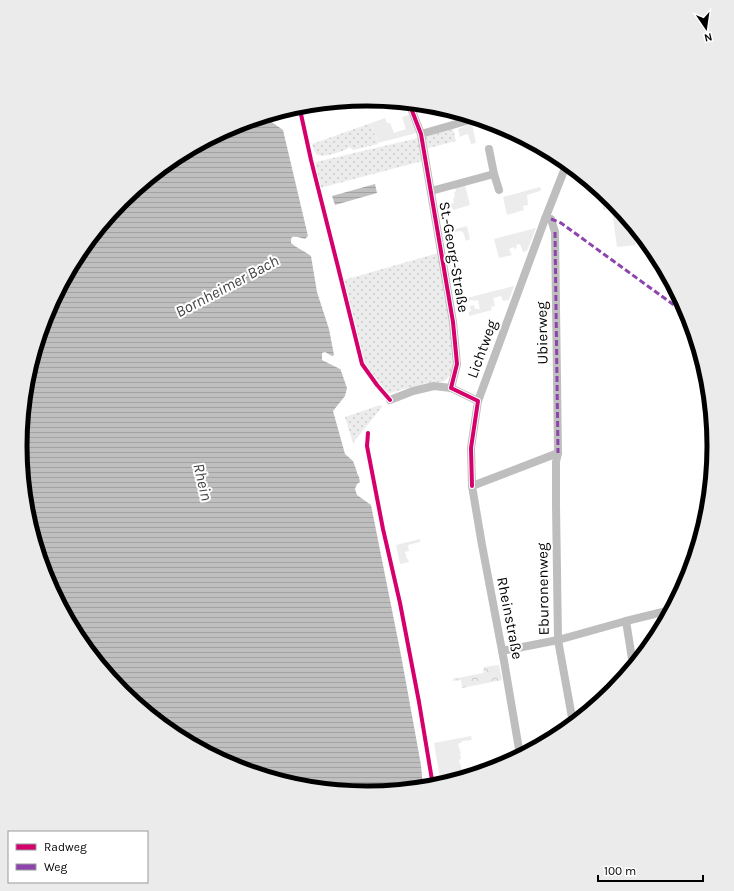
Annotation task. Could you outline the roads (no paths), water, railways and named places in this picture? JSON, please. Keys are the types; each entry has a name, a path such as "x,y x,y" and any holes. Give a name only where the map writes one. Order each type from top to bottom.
{"street":[{"name":"St.-Georg-Straße","path":"411,108 421,134 453,322 457,364 451,388"},
{"path":"421,134 467,121"},
{"path":"489,149 499,190"},
{"name":"Lichtweg","path":"472,486 471,448 478,401 565,169"},
{"name":"St.-Georg-Straße","path":"431,191 494,174"},
{"name":"Ubierweg","path":"545,219 551,219 555,232 558,453"},
{"path":"390,400 413,391 434,386 451,388 478,401"},
{"path":"472,486 558,453"},
{"name":"Eburonenweg","path":"558,453 556,462 558,640 572,717"},
{"name":"Rheinstraße","path":"472,486 519,749"},
{"path":"502,651 558,640 663,612"},
{"path":"626,621 632,658"}],"water":[{"path":"269,120 283,130 308,236 305,239 292,237 291,243 311,256 317,292 329,329 334,355 332,356 325,352 322,353 322,360 340,368 347,388 345,396 333,411 345,454 353,461 359,477 360,482 357,484 355,489 357,495 371,505 421,765 422,781 367,786 323,783 279,774 237,760 197,740 178,728 143,701 111,670 84,634 62,596 53,576 45,555 34,512 30,490 27,446 30,401 45,336 62,295 73,275 84,257 111,221 160,176 197,151 237,131"},
{"path":"375,184 377,193 335,205 332,196"}],"water label":[{"name":"Bornheimer Bach","path":"227,286"},
{"name":"Rhein","path":"203,482"}]}
